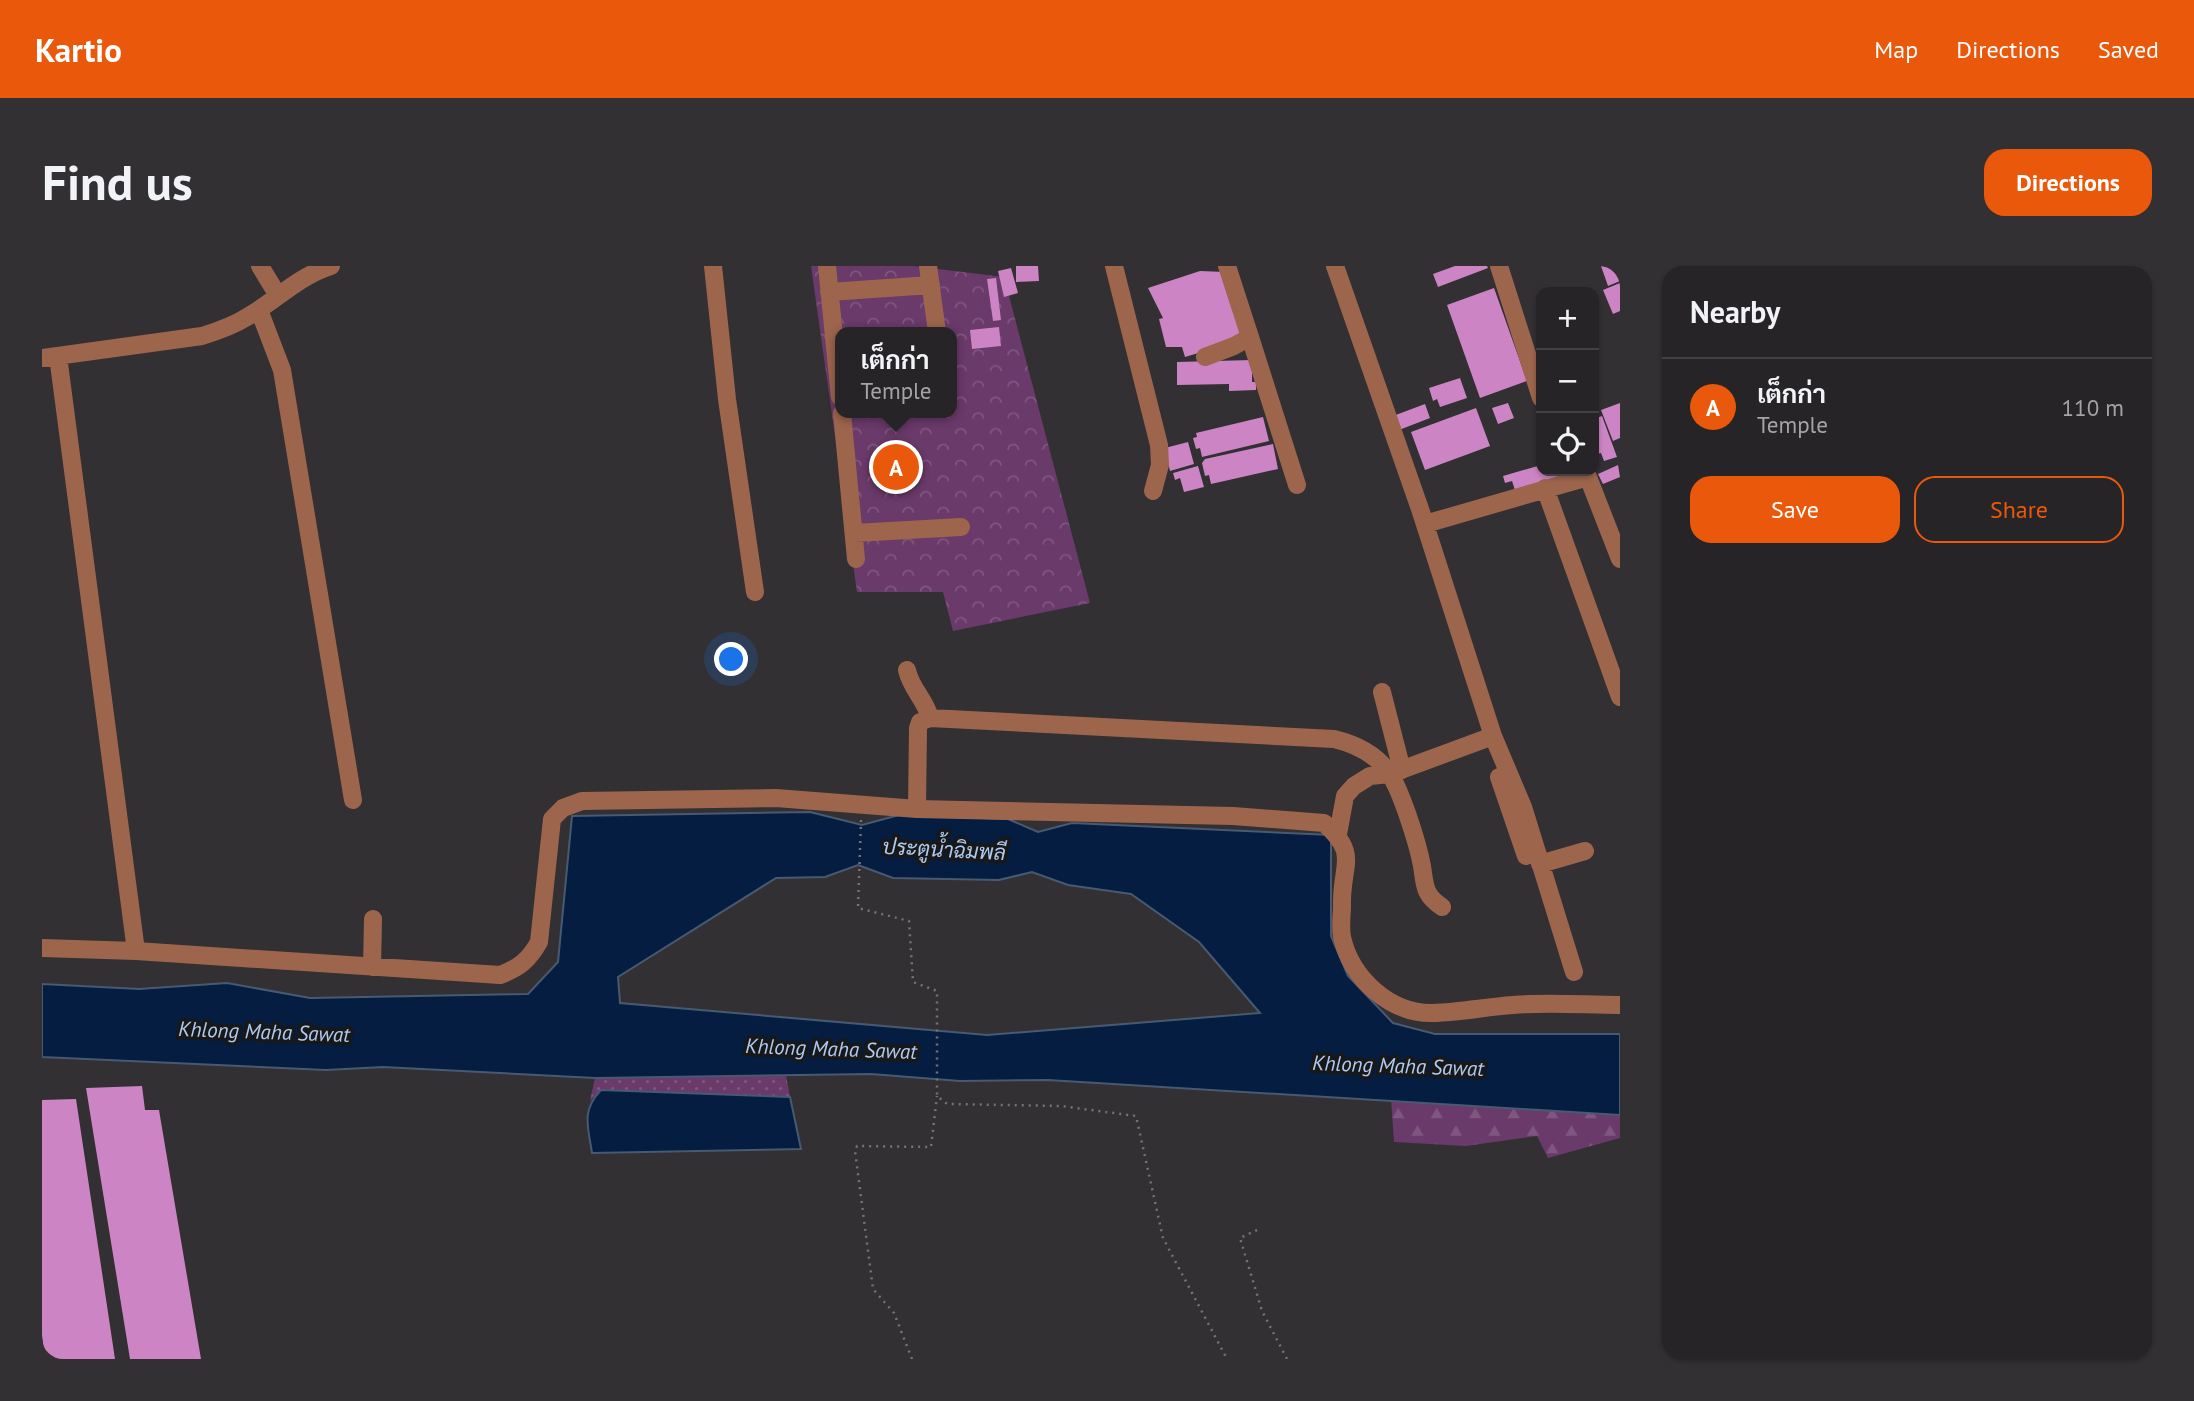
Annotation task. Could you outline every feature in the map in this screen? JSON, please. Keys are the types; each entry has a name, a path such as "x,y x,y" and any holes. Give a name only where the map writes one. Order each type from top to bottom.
{"street":[{"path":"260,266 277,294"},
{"path":"135,951 50,357 202,336 227,327 259,310 298,272 331,266"},
{"path":"713,266 727,399 755,592"},
{"path":"827,266 835,328"},
{"path":"928,266 936,327"},
{"path":"1114,266 1159,445 1160,465 1153,491"},
{"path":"1227,266 1297,485"},
{"path":"1335,266 1425,524 1540,900"},
{"path":"1499,266 1536,382"},
{"path":"830,292 931,285"},
{"path":"259,310 282,370 353,800"},
{"path":"1205,357 1250,337"},
{"path":"842,418 856,559"},
{"path":"1425,524 1588,477 1620,559"},
{"path":"1545,488 1620,697"},
{"path":"854,533 961,527"},
{"path":"907,670 912,687 926,702 930,718"},
{"path":"1382,692 1396,772 1422,866 1423,885 1429,898 1442,907"},
{"path":"917,809 918,728 920,722 930,718 1334,739 1366,750 1396,772"},
{"path":"1338,834 1345,796 1370,776 1396,772 1489,738"},
{"path":"1489,738 1523,807 1574,972"},
{"path":"42,948 135,951 500,975 515,969 530,958 539,942 552,819 563,808 582,802 776,798 917,809 1233,816 1324,823 1345,843 1347,862 1342,897 1342,935 1350,961 1371,986 1395,1006 1431,1013 1516,1004 1620,1005"},
{"path":"1540,864 1585,851"},
{"path":"372,967 373,919"}],"path":[{"path":"861,818 858,908 909,920 913,982 937,991 938,1084 932,1147 857,1146 855,1151 873,1289 894,1313 912,1359"},
{"path":"937,1096 947,1104 1061,1106 1136,1116 1163,1238 1227,1359"},
{"path":"1257,1230 1240,1238 1250,1282 1287,1359"}],"green space":[{"path":"811,266 913,266 1004,277 1090,603 953,631 943,592 857,592"},
{"path":"786,1075 790,1097 601,1090 590,1101 595,1078"},
{"path":"1391,1099 1620,1115 1620,1138 1548,1158 1537,1136 1466,1146 1394,1142"}],"water":[{"path":"810,812 862,825 899,815 1008,819 1038,832 1072,823 1331,835 1331,936 1348,976 1393,1023 1435,1034 1620,1034 1620,1115 1048,1080 960,1081 871,1074 595,1078 383,1067 326,1070 42,1057 42,984 139,989 227,983 310,998 528,994 558,962 572,816","holes":["858,865 893,878 999,880 1032,872 1068,885 1131,894 1199,942 1260,1013 987,1035 620,1003 618,977 776,878 825,877"]},
{"path":"601,1090 790,1097 801,1149 592,1153 588,1112"}],"building":[{"path":"1016,266 1038,266 1039,281 1016,282"},
{"path":"1455,266 1488,268 1438,287 1433,274"},
{"path":"1601,266 1620,266 1620,281 1608,286"},
{"path":"1011,268 1018,293 1004,297 998,271"},
{"path":"1200,271 1225,272 1245,339 1185,357 1182,347 1166,347 1159,319 1163,318 1148,288"},
{"path":"996,278 1001,320 993,321 987,279"},
{"path":"1620,283 1620,311 1613,314 1603,290"},
{"path":"1494,288 1527,381 1480,398 1447,305"},
{"path":"999,327 1001,346 972,349 970,330"},
{"path":"1252,360 1252,382 1256,382 1256,390 1229,391 1229,384 1177,385 1177,362"},
{"path":"1460,378 1467,398 1440,407 1437,399 1433,401 1429,388"},
{"path":"1508,403 1514,418 1498,424 1492,408"},
{"path":"1620,403 1620,438 1613,441 1601,410"},
{"path":"1425,404 1430,418 1399,430 1393,416"},
{"path":"1476,408 1490,446 1425,470 1411,432"},
{"path":"1602,416 1617,457 1604,461 1599,454 1599,417"},
{"path":"1263,417 1269,441 1202,457 1200,448 1196,449 1193,438 1197,437 1196,433"},
{"path":"1188,442 1194,464 1170,471 1165,448"},
{"path":"1273,444 1278,469 1211,484 1209,475 1205,476 1202,463 1205,459"},
{"path":"1618,465 1620,477 1603,484 1599,474"},
{"path":"1198,466 1204,487 1184,492 1180,478 1175,480 1173,473"},
{"path":"1536,466 1536,476 1571,476 1516,493 1512,481 1505,483 1503,476"},
{"path":"142,1086 145,1110 159,1110 201,1359 130,1359 86,1088"},
{"path":"76,1099 115,1359 45,1359 42,1335 42,1100"}],"place":[{"name":"เต็กก่า","path":"896,467"}],"water label":[{"name":"ประตูน้ำฉิมพลี","path":"944,850"},
{"name":"Khlong Maha Sawat","path":"264,1032"},
{"name":"Khlong Maha Sawat","path":"831,1049"},
{"name":"Khlong Maha Sawat","path":"1398,1066"}]}
